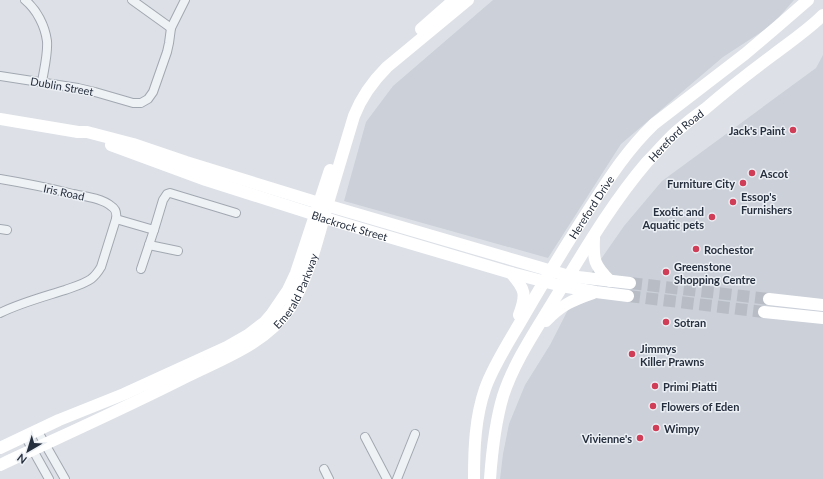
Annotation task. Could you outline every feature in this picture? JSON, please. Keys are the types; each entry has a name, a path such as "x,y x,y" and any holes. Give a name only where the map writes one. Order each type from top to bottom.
{"street":[{"path":"25,0 38,16 47,42 42,82"},
{"path":"132,0 171,28"},
{"name":"Dublin Street","path":"0,76 95,92 134,103 142,103 148,99 152,92 167,52 171,28 185,0"},
{"name":"Emerald Parkway","path":"0,465 145,398 233,354 257,341 275,325 289,309 300,291 308,272 322,210 345,124 357,98 369,79 378,69 454,0"},
{"name":"Emerald Parkway","path":"0,448 59,420 124,394 227,347 248,335 272,315 288,290 296,273 322,210 354,116 361,100 376,79 387,67 468,0"},
{"name":"Hereford Drive","path":"474,479 474,449 479,412 485,388 504,351 551,270 619,163 654,124 711,80 808,0"},
{"name":"Hereford Road","path":"562,286 620,197 660,148 676,132 814,24 823,15"},
{"name":"Blackrock Street","path":"0,119 78,132 87,132 134,144 322,210 510,273 562,286 628,296"},
{"name":"Iris Road","path":"0,179 92,198 109,204 114,208 117,213 116,219"},
{"path":"141,269 163,200 167,194 170,193 236,213"},
{"name":"Blackrock Street","path":"322,210 569,276 630,282"},
{"path":"0,313 20,304 59,292 90,280 97,274 101,267 116,219 154,230"},
{"path":"594,236 594,261 610,281"},
{"path":"149,245 178,251"},
{"path":"504,351 521,310 524,296 524,290 521,285 510,273"},
{"path":"490,479 497,420 502,401 512,375 528,343 562,286"},
{"path":"528,343 549,318 563,306 596,292"},
{"path":"768,300 823,305"},
{"path":"764,312 823,318"},
{"path":"37,430 65,479"},
{"path":"397,479 415,434"},
{"path":"25,436 49,479"},
{"path":"365,438 387,479"},
{"path":"324,469 328,479"}],"shaded area":[{"path":"493,0 794,0 772,25 723,57 621,144 548,258 344,201 366,122 393,86"},
{"path":"823,55 823,479 500,479 509,424 525,385 550,345 574,298 624,226 662,181 816,68"}],"tunnel":[{"path":"630,283 769,299"},
{"path":"628,296 764,312"}],"place":[{"name":"Jack's Paint","path":"793,130"},
{"name":"Ascot","path":"752,173"},
{"name":"Furniture City","path":"743,183"},
{"name":"Essop's Furnishers","path":"733,202"},
{"name":"Exotic and Aquatic pets","path":"712,217"},
{"name":"Rochestor","path":"696,249"},
{"name":"Greenstone Shopping Centre","path":"666,272"},
{"name":"Sotran","path":"666,322"},
{"name":"Jimmys Killer Prawns","path":"632,354"},
{"name":"Primi Piatti","path":"655,386"},
{"name":"Flowers of Eden","path":"653,406"},
{"name":"Wimpy","path":"656,428"},
{"name":"Vivienne's","path":"640,438"}]}
